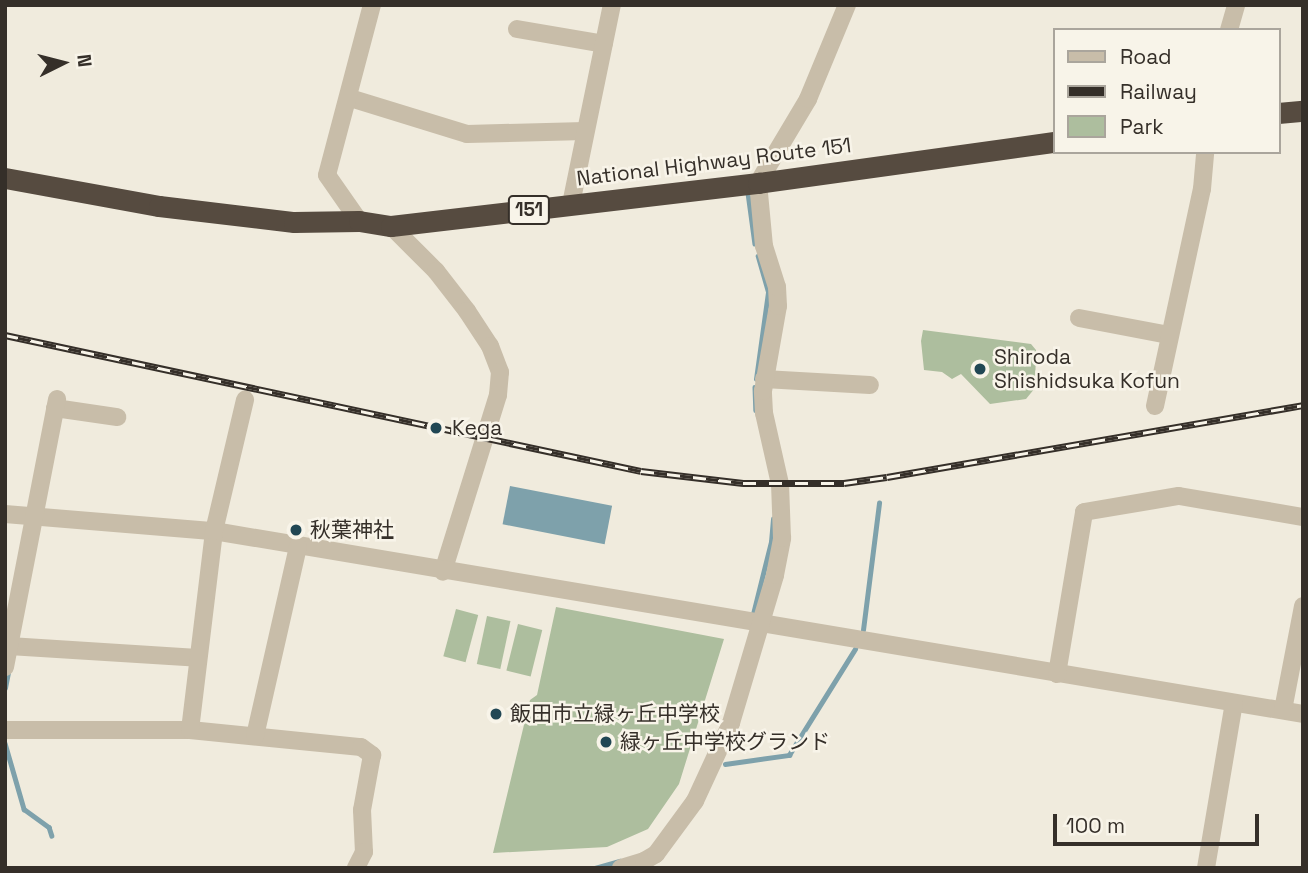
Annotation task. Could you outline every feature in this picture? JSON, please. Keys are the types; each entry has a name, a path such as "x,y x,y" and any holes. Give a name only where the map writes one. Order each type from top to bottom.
{"highway":[{"path":"1280,113 1303,111"},
{"name":"National Highway Route 151","path":"5,178 159,206 294,222 359,220 391,226 758,183 1052,142"}],"street":[{"path":"359,220 327,175 350,98 372,5"},
{"path":"572,204 612,5"},
{"path":"632,866 656,854 695,801 731,723 758,623 775,575 782,538 779,470 764,413 764,379 778,306 763,236 758,183 808,99 847,5"},
{"path":"1230,28 1236,5"},
{"path":"517,29 604,44"},
{"path":"350,98 467,134 586,131"},
{"path":"1155,406 1202,189 1205,154"},
{"path":"391,226 436,271 467,311 490,346 500,372 498,395 443,572"},
{"path":"1079,318 1169,335"},
{"path":"764,379 870,385"},
{"path":"190,730 214,531 245,400"},
{"path":"5,667 32,516 56,403 117,417"},
{"path":"1057,674 1084,512 1179,496 1303,517"},
{"path":"5,514 214,531 443,572 1303,714"},
{"path":"256,736 298,547"},
{"path":"1283,710 1303,606"},
{"path":"9,646 198,658"},
{"path":"1206,868 1234,703"},
{"path":"5,730 190,730 361,747 372,755 362,810 364,852 356,868"}],"green space":[{"path":"923,330 1031,344 1036,350 1035,388 1026,399 990,404 961,374 952,379 942,372 924,370 921,341"},
{"name":"緑ヶ丘中学校グランド","path":"556,607 724,639 679,784 648,829 607,847 493,853 530,700 537,695"},
{"path":"456,609 478,615 466,662 443,656"},
{"path":"487,616 510,621 500,669 477,664"},
{"path":"518,624 542,630 531,677 506,671"}],"water":[{"path":"510,486 612,506 605,544 503,524"}],"waterway":[{"path":"748,193 755,244"},
{"path":"756,379 768,292 758,256"},
{"path":"755,387 756,410"},
{"path":"863,630 879,503"},
{"path":"753,614 771,542 773,519"},
{"path":"725,764 789,755 855,649"},
{"path":"5,688 8,672"},
{"path":"5,743 24,809 49,827 52,836"},
{"path":"595,868 620,861"}],"railway":[{"path":"5,335 641,471 743,483 844,483 1303,405"}],"place":[{"name":"Shiroda Shishidsuka Kofun","path":"980,369"},
{"name":"Kega","path":"436,428"},
{"name":"秋葉神社","path":"296,530"},
{"name":"飯田市立緑ヶ丘中学校","path":"496,714"},
{"name":"緑ヶ丘中学校グランド","path":"606,742"}]}
